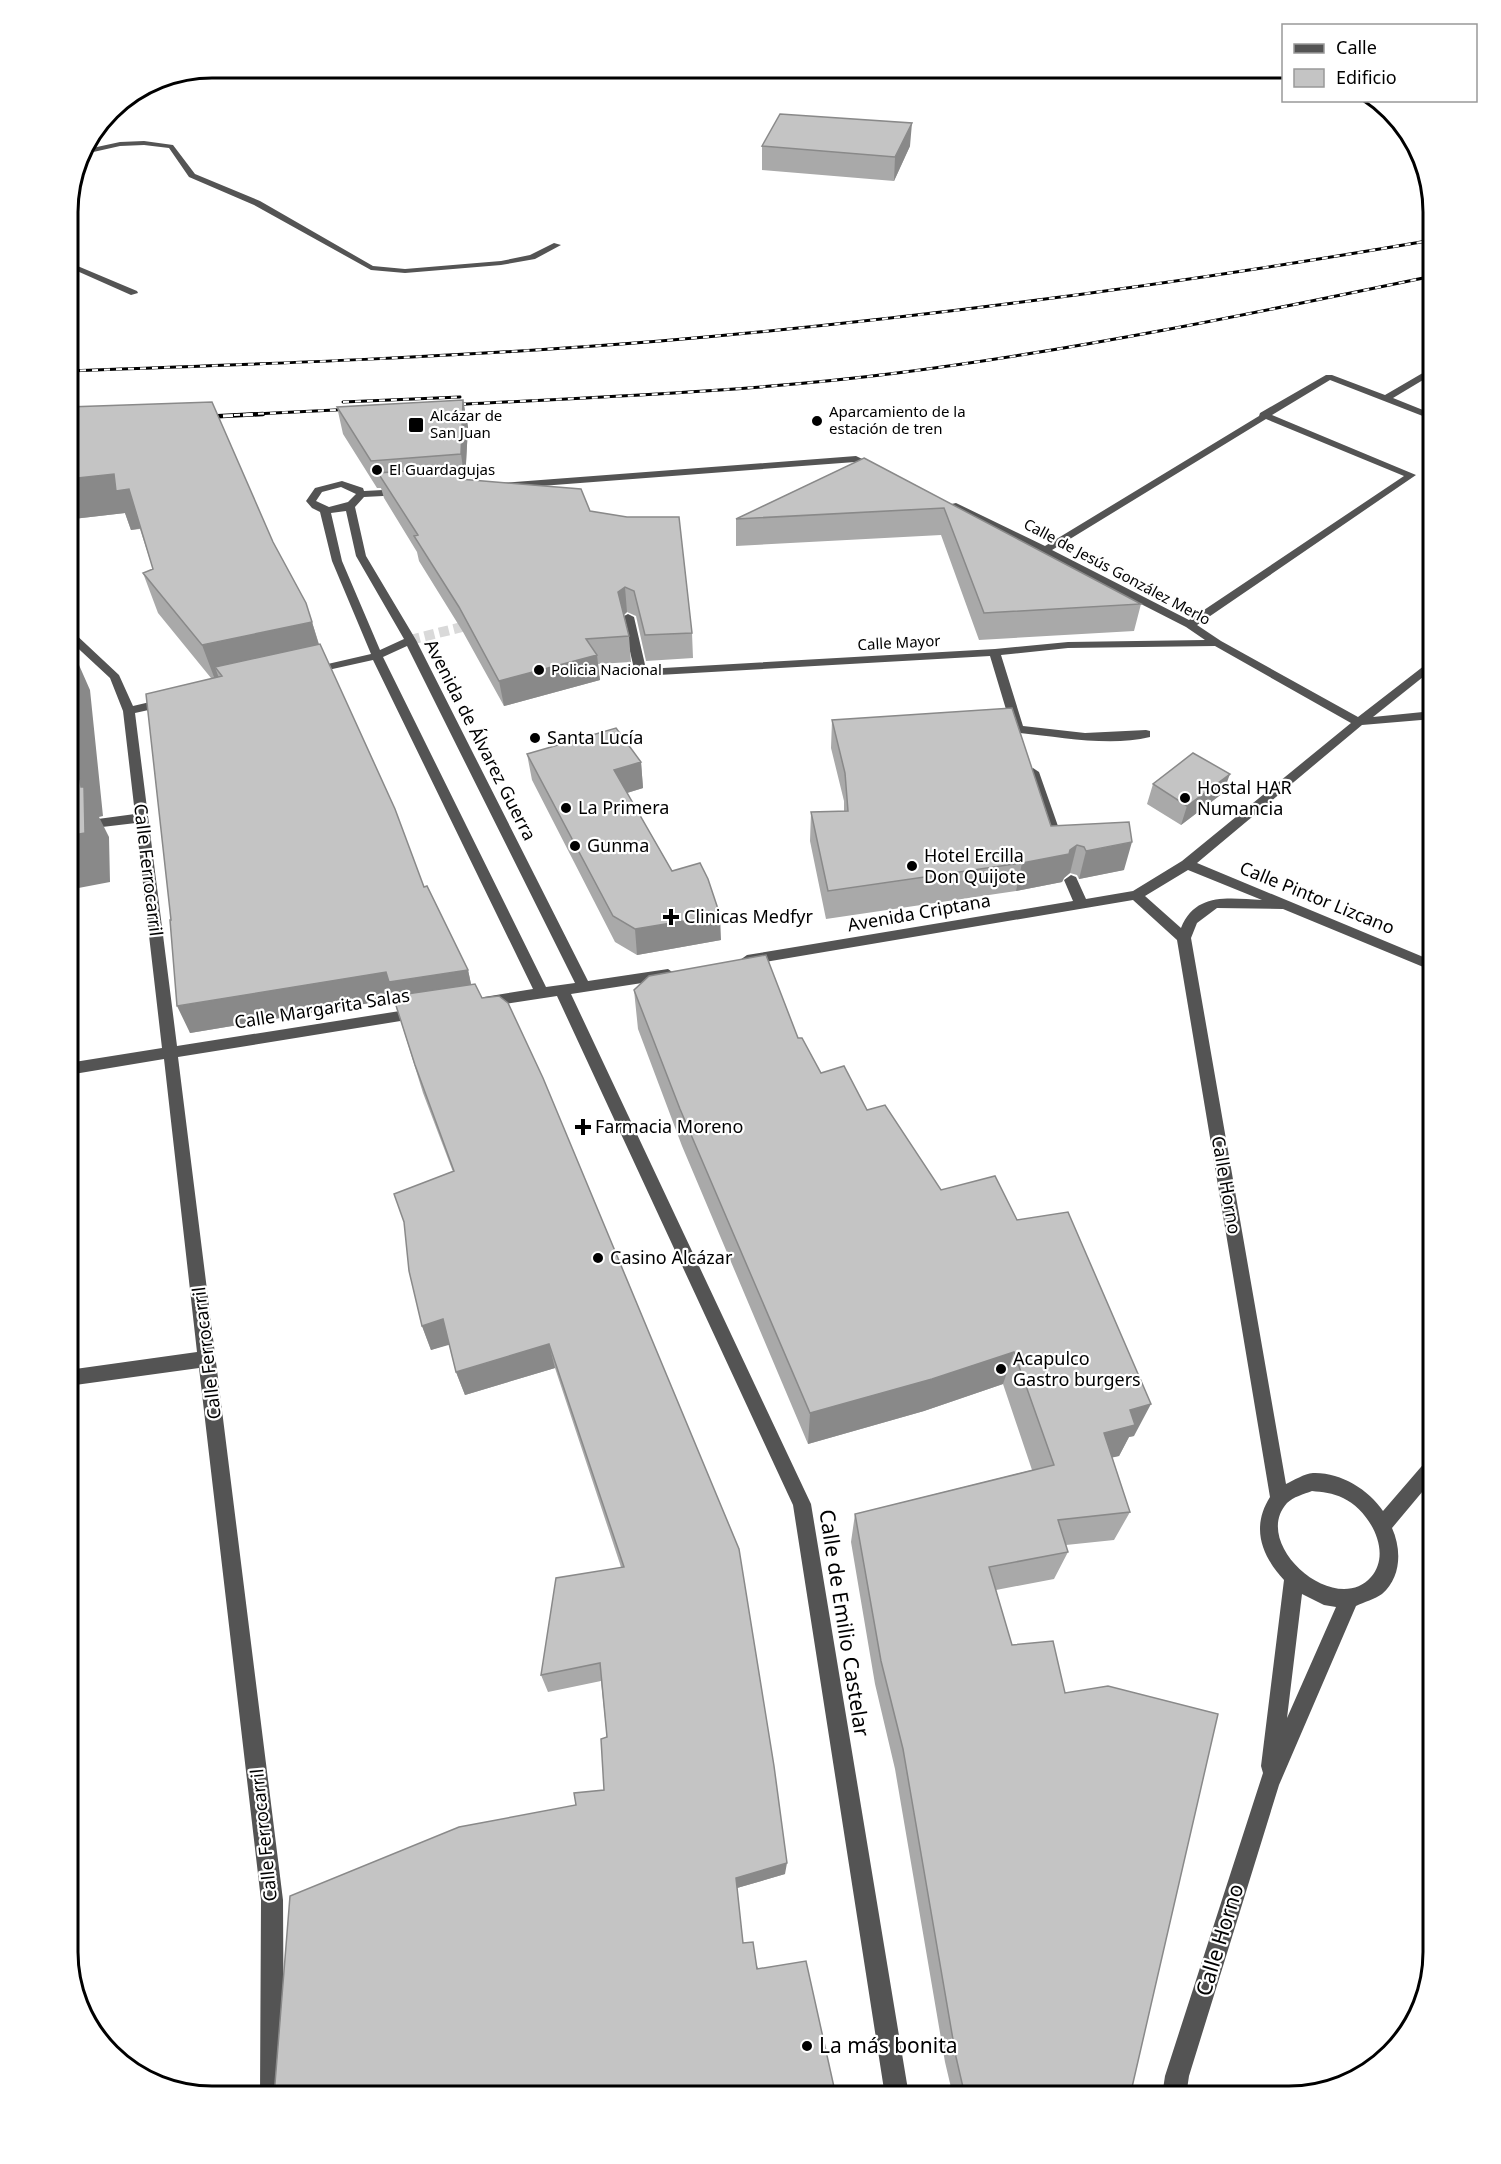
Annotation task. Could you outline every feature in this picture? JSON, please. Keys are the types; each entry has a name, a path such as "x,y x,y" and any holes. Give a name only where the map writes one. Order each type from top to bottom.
{"street":[{"path":"93,151 144,143 171,146 192,175 257,203 371,268 405,271 501,264 532,257 557,245"},
{"path":"78,268 134,292"},
{"path":"1045,550 1263,415 1329,377 1423,413"},
{"path":"1385,399 1423,377"},
{"path":"1190,625 1411,476 1263,415"},
{"path":"489,487 856,459 888,474"},
{"path":"334,485 349,485 355,487 361,494 356,503 350,506 325,510 313,505 310,501 313,493 334,485"},
{"path":"361,494 410,492"},
{"name":"Calle de Jesús González Merlo","path":"940,499 1190,625 1217,643 1359,722"},
{"name":"Avenida de Álvarez Guerra","path":"350,506 361,556 410,640 585,988"},
{"path":"325,510 337,561 377,656 542,993"},
{"name":"Calle Mayor","path":"628,617 641,673 995,652 1068,645 1217,643"},
{"path":"298,674 377,656 410,640"},
{"name":"Calle Ferrocarril","path":"78,642 115,677 129,711 272,1900 272,2086"},
{"path":"995,652 1019,735"},
{"name":"Avenida Criptana","path":"739,962 1136,895 1187,864 1359,722 1423,673"},
{"path":"129,711 174,701"},
{"path":"1359,722 1423,716"},
{"path":"982,730 1019,735 1084,737 1146,734"},
{"path":"1029,761 1059,848"},
{"path":"78,826 141,818"},
{"name":"Calle Pintor Lizcano","path":"1187,864 1423,961"},
{"path":"1071,880 1081,903"},
{"path":"1136,895 1184,939 1191,920 1214,903 1290,906"},
{"name":"Calle Horno","path":"1184,939 1279,1496"},
{"path":"472,1004 680,972"},
{"name":"Calle de Emilio Castelar","path":"562,991 802,1504 895,2086"},
{"name":"Calle Margarita Salas","path":"78,1067 438,1010"},
{"path":"78,1377 208,1359"},
{"path":"1383,1525 1423,1479"},
{"path":"1311,1482 1332,1484 1352,1493 1369,1507 1383,1525 1389,1545 1389,1565 1382,1582 1368,1593 1349,1599 1330,1597 1311,1590 1294,1579 1281,1563 1271,1545 1268,1527 1270,1510 1279,1496 1293,1486 1311,1482"},
{"name":"Calle Horno","path":"1269,1784 1294,1579"},
{"name":"Calle Horno","path":"1176,2086 1269,1784 1349,1599"}],"building":[{"path":"780,114 912,123 895,157 762,146"},
{"path":"463,400 461,454 371,461 337,407"},
{"path":"212,402 273,542 306,603 312,622 202,645 143,573 153,569 129,489 116,491 114,474 78,478 78,407"},
{"path":"864,458 1141,604 984,613 944,508 736,519"},
{"path":"461,467 460,479 581,489 590,511 627,517 679,517 692,633 645,635 634,591 625,587 618,592 629,636 586,639 597,655 499,681 459,607 414,536 418,535 378,473"},
{"path":"320,644 395,809 424,887 427,886 468,970 389,982 386,972 177,1006 171,920 146,694 222,676 215,667"},
{"path":"1012,708 1051,826 1129,822 1132,842 1086,851 1084,847 1077,845 1070,850 1069,854 1022,863 828,891 811,812 848,811 845,773 832,720"},
{"path":"616,728 641,762 614,770 672,871 700,863 720,915 635,929 613,916 527,754"},
{"path":"1193,753 1230,774 1187,806 1153,784"},
{"path":"78,779 80,779 81,787 84,787 85,833 78,834"},
{"path":"766,955 798,1038 802,1038 821,1073 844,1066 867,1110 885,1105 941,1190 995,1176 1017,1220 1068,1212 1151,1404 1130,1410 1135,1425 1104,1433 1130,1512 1058,1520 1068,1552 989,1567 1012,1645 1053,1641 1065,1693 1108,1686 1218,1714 1132,2086 963,2086 903,1749 881,1661 855,1514 1054,1465 1014,1352 932,1379 810,1413 680,1109 634,990 649,976"},
{"path":"475,984 482,998 499,996 508,1003 543,1078 739,1549 774,1766 787,1863 736,1878 743,1943 753,1942 757,1969 806,1961 834,2086 275,2086 290,1896 459,1827 576,1805 574,1793 604,1790 601,1739 607,1737 600,1663 541,1675 556,1578 624,1567 549,1344 456,1372 443,1319 422,1326 409,1271 404,1222 394,1194 454,1171 415,1065 393,996"}],"tunnel":[{"path":"410,640 478,623"}],"railway":[{"path":"78,371 438,356 586,347 757,332 1048,299 1423,242"},
{"path":"448,405 729,389 897,373 1099,342 1423,278"},
{"path":"343,402 460,397"},
{"path":"234,415 355,409"},
{"path":"203,417 263,414"}],"place":[{"name":"Aparcamiento de la estación de tren","path":"817,421"},
{"name":"Alcázar de San Juan","path":"416,425"},
{"name":"El Guardagujas","path":"377,470"},
{"name":"Policia Nacional","path":"539,670"},
{"name":"Santa Lucía","path":"535,738"},
{"name":"Hostal HAR Numancia","path":"1185,798"},
{"name":"La Primera","path":"566,808"},
{"name":"Gunma","path":"575,846"},
{"name":"Hotel Ercilla Don Quijote","path":"912,866"},
{"name":"Clinicas Medfyr","path":"671,917"},
{"name":"Farmacia Moreno","path":"583,1127"},
{"name":"Casino Alcázar","path":"598,1258"},
{"name":"Acapulco Gastro burgers","path":"1001,1369"},
{"name":"La más bonita","path":"807,2046"}]}
